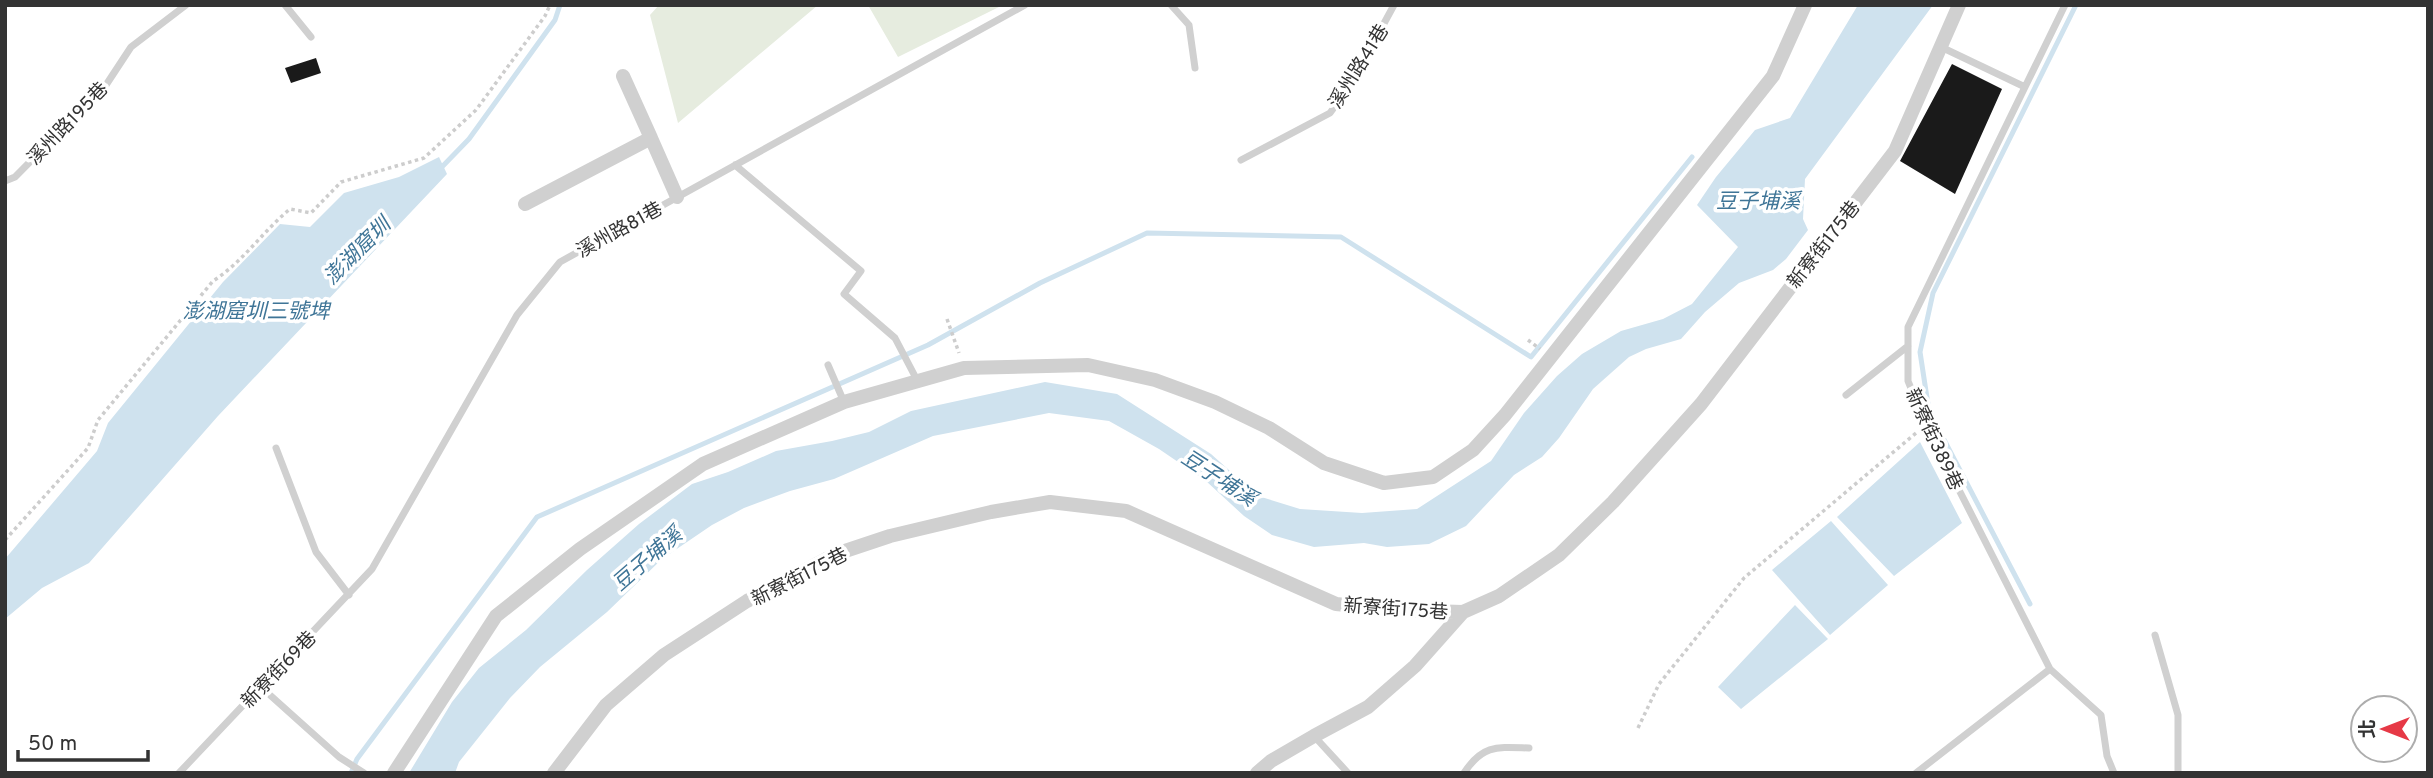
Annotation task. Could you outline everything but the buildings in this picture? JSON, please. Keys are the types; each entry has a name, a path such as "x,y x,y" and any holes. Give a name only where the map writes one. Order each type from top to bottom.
{"street":[{"path":"394,773 496,616 580,549 703,464 842,397 918,382 964,368 1088,365 1155,380 1215,402 1269,428 1324,463 1384,483 1433,477 1473,450 1505,415 1697,174 1773,76 1805,5"},
{"name":"新寮街175巷","path":"554,773 606,705 664,655 747,601 836,554 939,524 1050,502 1126,511 1336,604 1395,610 1463,612 1499,596 1559,555 1613,502 1700,404 1895,151 1959,5"},
{"path":"623,76 677,197"},
{"path":"524,204 651,138"},
{"path":"1257,773 1271,761 1368,707 1415,666 1463,612"}],"lane":[{"name":"溪州路195巷","path":"5,181 15,177 106,85 131,47 186,5"},
{"path":"285,5 311,37"},
{"name":"溪州路81巷","path":"349,595 372,569 517,315 560,262 1025,5"},
{"path":"1171,5 1189,25 1195,68"},
{"name":"溪州路41巷","path":"1241,160 1330,113 1351,85 1394,5"},
{"name":"新寮街389巷","path":"2065,5 1908,327 1908,381 1926,425 2050,669 2101,715 2107,756 2114,773"},
{"path":"1940,47 2025,87"},
{"path":"735,165 861,271 844,294 895,338 918,382"},
{"path":"1846,395 1908,346"},
{"path":"828,365 842,397"},
{"path":"276,448 316,552 349,595"},
{"name":"新寮街69巷","path":"179,773 349,595"},
{"path":"2155,635 2178,715 2178,773"},
{"path":"1916,773 2050,669"},
{"path":"261,687 339,757 362,771"},
{"path":"1314,736 1348,773"},
{"path":"1464,773 1474,758 1498,747 1529,748"}],"path":[{"path":"5,540 88,448 98,420 213,281 227,272 275,221 290,209 311,212 341,182 424,158 476,110 545,16 550,5"},
{"path":"947,319 954,338"},
{"path":"1638,728 1659,684 1744,578 1926,425"}],"shaded area":[{"path":"659,5 818,5 678,123 650,15"},
{"path":"868,5 1003,5 898,57"}],"water":[{"name":"豆子埔溪","path":"1858,5 1933,5 1805,179 1803,219 1808,230 1786,259 1773,270 1739,283 1705,312 1681,339 1629,357 1593,389 1559,438 1542,457 1514,475 1466,526 1429,544 1387,547 1364,543 1314,547 1272,535 1244,516 1206,481 1159,449 1109,421 1049,413 933,436 834,479 744,508 712,525 662,559 607,612 540,667 510,698 459,762 455,773 409,773 452,702 479,668 526,630 639,524 692,484 776,451 869,432 911,411 1045,382 1117,394 1211,454 1258,496 1300,509 1362,513 1417,509 1491,461 1524,413 1557,376 1582,354 1621,331 1663,319 1692,304 1738,247 1697,205 1755,130 1790,118"},
{"name":"澎湖窟圳三號埤","path":"439,157 447,174 218,416 89,563 42,588 5,619 5,559 97,451 108,423 223,282 280,224 310,227 344,193 399,177"},
{"path":"1920,442 1962,523 1894,576 1837,517"},
{"path":"1831,521 1888,585 1830,635 1772,570"},
{"path":"1795,605 1828,639 1741,709 1718,687"}],"waterway":[{"name":"澎湖窟圳","path":"438,171 469,139 555,20 560,5"},
{"path":"2030,604 1929,411 1920,352 1933,293 2076,5"},
{"path":"351,773 357,759 537,517 928,345 1040,283 1147,233 1341,237 1531,357 1692,157"}]}
